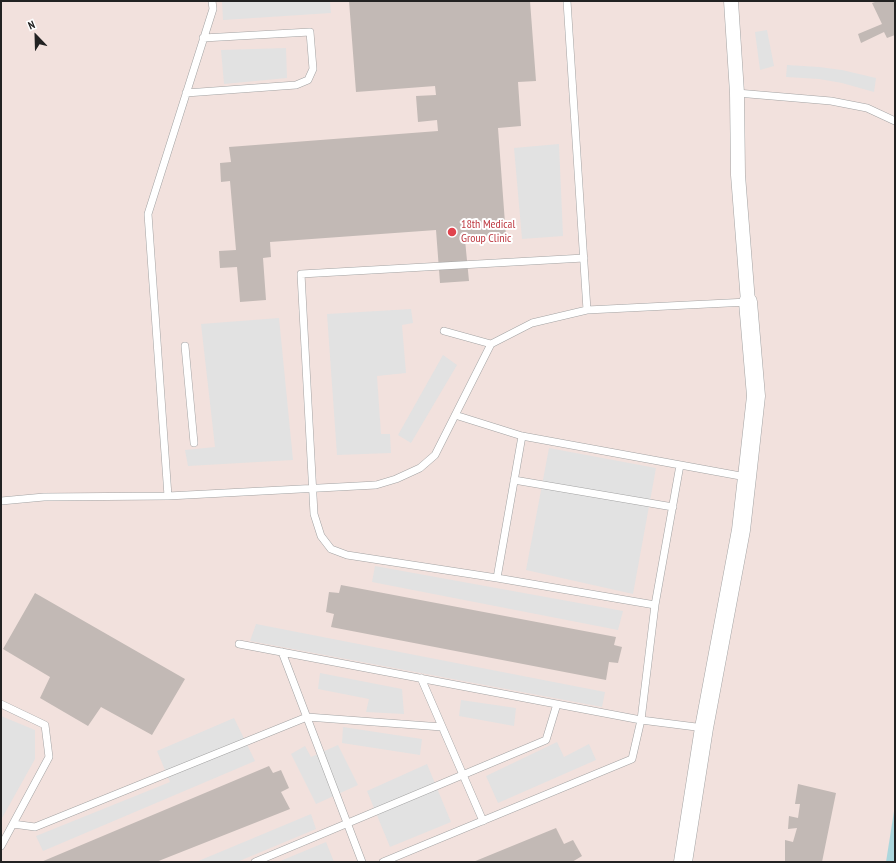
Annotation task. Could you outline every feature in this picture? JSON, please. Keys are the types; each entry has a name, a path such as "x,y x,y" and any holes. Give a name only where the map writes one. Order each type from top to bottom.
{"street":[{"path":"683,862 704,728 741,530 756,396 738,175 737,93 731,1"}],"lane":[{"path":"168,496 148,214 213,9 212,1"},
{"path":"567,1 587,310"},
{"path":"186,93 296,85 308,80 313,69 310,32 204,38"},
{"path":"737,93 831,101 867,108 895,121"},
{"path":"584,258 301,274 314,514 321,536 331,549 347,555 655,604"},
{"path":"1,501 44,497 168,496 376,485 420,468 435,455 491,344 532,323 587,310 748,302"},
{"path":"444,331 491,344"},
{"path":"185,346 194,443"},
{"path":"455,414 522,436 747,477"},
{"path":"497,578 522,436"},
{"path":"383,862 632,759 641,720 655,604 680,465"},
{"path":"514,480 672,508"},
{"path":"239,644 641,720 704,728"},
{"path":"282,652 362,862"},
{"path":"421,678 484,820"},
{"path":"1,704 44,725 48,757 1,846"},
{"path":"255,862 546,740 557,704"},
{"path":"13,824 35,827 307,717 442,727"}],"shaded area":[{"path":"1,1 895,1 895,862 1,862"},
{"path":"222,1 330,1 331,13 223,20"},
{"path":"767,30 774,66 760,70 755,32"},
{"path":"286,48 287,78 224,84 221,50"},
{"path":"787,65 842,70 876,78 874,92 842,83 819,79 786,77"},
{"path":"559,144 563,236 522,239 514,148"},
{"path":"411,309 413,323 402,325 406,373 377,376 381,434 390,434 391,453 337,455 327,314"},
{"path":"279,318 293,460 188,466 185,450 215,447 201,324"},
{"path":"443,355 457,365 411,443 398,435"},
{"path":"549,448 656,468 633,594 526,570"},
{"path":"375,566 623,611 618,630 372,582"},
{"path":"256,624 605,692 602,707 250,641"},
{"path":"320,673 402,689 404,714 366,712 369,699 318,689"},
{"path":"461,700 516,708 514,726 459,716"},
{"path":"1,716 35,730 35,759 1,820"},
{"path":"234,718 255,761 43,851 36,836 170,782 157,751"},
{"path":"343,727 422,739 420,755 342,743"},
{"path":"557,742 564,757 589,744 596,760 498,803 486,776"},
{"path":"338,745 358,785 316,804 291,754 305,746 311,757"},
{"path":"427,764 451,822 390,847 367,791"},
{"path":"311,814 316,829 237,862 196,862"},
{"path":"326,842 334,862 278,862"}],"water":[{"path":"895,805 895,862 886,862"}],"building":[{"path":"349,1 530,1 536,81 518,82 521,126 498,128 506,237 465,240 469,281 440,283 436,230 270,242 271,257 263,258 266,300 240,302 237,267 220,268 219,251 236,250 230,181 221,182 220,163 231,162 229,147 438,131 437,120 418,122 416,96 436,95 435,86 356,92"},
{"path":"878,1 895,1 895,35 887,38 884,32 861,43 858,34 882,24 872,3"},
{"path":"341,585 616,637 614,645 622,647 618,663 609,662 606,680 331,627 334,614 326,612 329,592 339,593"},
{"path":"35,593 185,679 152,735 101,707 88,726 40,698 50,677 3,649"},
{"path":"269,766 273,773 281,770 289,788 281,792 290,809 156,862 41,862"},
{"path":"798,784 836,793 822,862 785,862 785,840 793,842 797,828 788,829 789,816 798,818 800,804 795,804"},
{"path":"556,828 564,844 573,840 582,856 572,862 473,862"}],"place":[{"name":"18th Medical Group Clinic","path":"452,232"}]}
